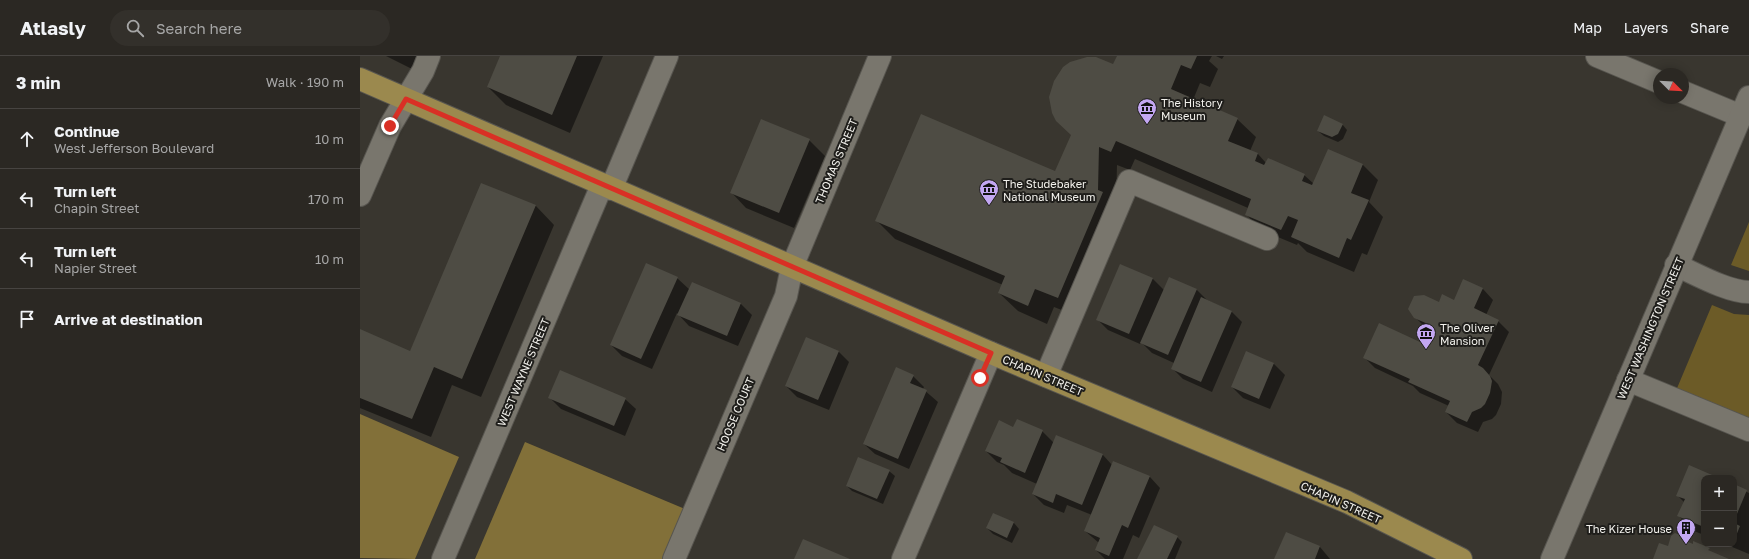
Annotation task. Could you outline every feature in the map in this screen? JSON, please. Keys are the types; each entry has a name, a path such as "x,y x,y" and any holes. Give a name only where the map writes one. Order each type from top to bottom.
{"main road":[{"name":"CHAPIN STREET","path":"360,79 991,353 1347,502 1461,559"}],"street":[{"path":"360,195 390,126 423,70 429,56"},
{"name":"WEST WAYNE STREET","path":"443,559 607,187 667,56"},
{"name":"THOMAS STREET","path":"792,267 880,56"},
{"path":"1597,56 1653,79"},
{"path":"1689,93 1745,107"},
{"name":"WEST WASHINGTON STREET","path":"1552,559 1676,265 1745,107"},
{"path":"1046,376 1129,181 1266,239"},
{"path":"1676,265 1728,288 1742,292 1749,292"},
{"name":"HOOSE COURT","path":"674,559 786,296 792,267"},
{"path":"903,559 991,353"},
{"path":"1628,380 1749,430"}],"shaded area":[{"path":"1749,222 1749,271 1731,265"},
{"path":"1712,305 1734,314 1749,315 1749,424 1675,393"},
{"path":"360,414 459,457 415,559 360,558"},
{"path":"525,442 685,509 664,559 475,559"}],"building":[{"path":"500,56 577,56 552,115 487,87"},
{"path":"1117,56 1197,56 1191,69 1181,65 1171,89 1238,118 1228,141 1258,153 1255,161 1264,165 1268,158 1305,174 1302,181 1312,185 1328,149 1363,164 1351,193 1369,200 1351,240 1347,238 1339,258 1291,237 1298,220 1288,216 1281,230 1245,215 1251,199 1116,141 1111,152 1099,147 1098,190 1103,192 1058,298 1035,289 1028,306 998,293 1005,276 875,221 921,114 1055,171 1071,135 1056,121 1052,113 1049,97 1054,81 1063,67 1070,62 1087,57 1096,57 1113,64"},
{"path":"1324,115 1343,124 1338,134 1332,137 1317,131"},
{"path":"761,119 810,139 779,213 730,193"},
{"path":"481,183 536,205 462,379 434,367 412,419 360,398 360,329 410,351"},
{"path":"646,263 678,277 641,359 610,345"},
{"path":"1120,264 1153,278 1129,334 1096,320"},
{"path":"1169,277 1197,289 1168,355 1140,343"},
{"name":"The Oliver Mansion","path":"1463,279 1483,288 1474,308 1499,320 1478,365 1490,376 1492,381 1490,393 1485,404 1481,408 1472,412 1467,422 1445,412 1450,401 1408,382 1410,379 1363,358 1379,323 1420,342 1428,324 1414,318 1408,309 1414,296 1424,295 1439,302 1442,294 1454,300"},
{"path":"692,282 741,303 727,336 677,315"},
{"path":"1201,297 1232,311 1201,382 1171,369"},
{"path":"806,337 839,351 818,400 785,386"},
{"path":"1246,351 1274,363 1259,399 1231,387"},
{"path":"896,367 914,375 910,383 927,390 898,459 863,444"},
{"path":"560,370 626,398 614,426 548,398"},
{"path":"1017,419 1043,430 1025,473 1000,462 1002,458 985,451 999,420 1013,427"},
{"path":"1056,435 1103,454 1082,505 1056,494 1053,503 1032,494"},
{"path":"858,457 890,470 877,499 846,486"},
{"path":"1113,461 1150,476 1128,528 1122,525 1109,556 1095,550 1100,538 1084,531"},
{"path":"1689,465 1712,475 1701,475 1701,526 1677,516 1685,499 1676,496"},
{"path":"1737,485 1747,490 1737,514"},
{"path":"993,513 1014,522 1007,538 986,528"},
{"path":"1737,524 1740,526 1737,534"},
{"path":"1154,525 1178,536 1167,559 1137,559"},
{"path":"1286,532 1320,546 1315,559 1274,559"},
{"name":"The Kizer House","path":"1675,533 1680,535 1682,539 1693,544 1693,541 1701,544 1701,547 1710,548 1708,550 1729,559 1653,559 1659,543 1668,546 1671,536"},
{"path":"803,539 850,559 794,559"}],"place":[{"name":"The History Museum","path":"1147,125"},
{"name":"The Studebaker National Museum","path":"989,206"},
{"name":"The Oliver Mansion","path":"1426,350"},
{"name":"The Kizer House","path":"1686,545"}],"route":[{"path":"390,126 406,99 991,353 980,378"}]}
